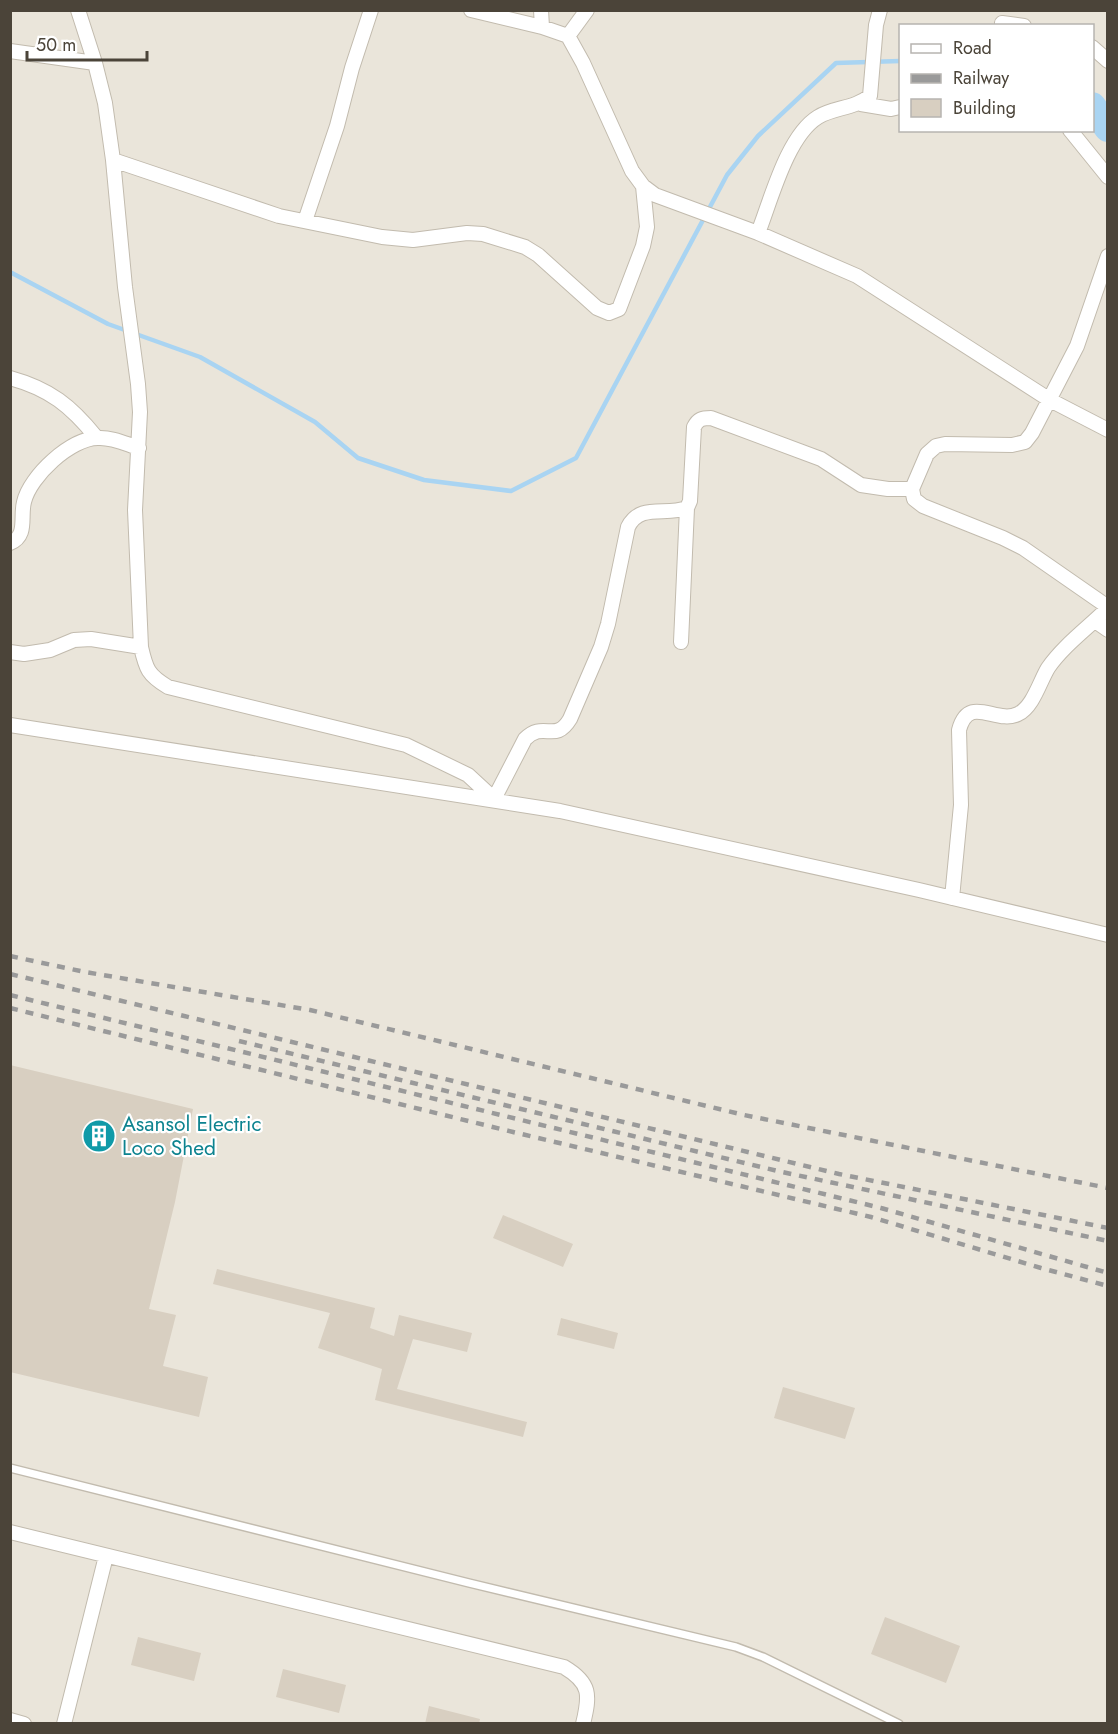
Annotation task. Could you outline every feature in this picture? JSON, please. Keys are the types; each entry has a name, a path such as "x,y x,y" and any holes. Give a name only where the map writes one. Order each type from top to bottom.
{"street":[{"path":"78,10 105,103 138,384 140,412 135,510 141,647 146,668 154,678 168,687 406,745 468,775 494,799"},
{"path":"305,221 337,126 352,68 371,10"},
{"path":"471,10 542,27 568,36 632,171 643,186 656,195 752,230 857,276 1050,400 1107,430"},
{"path":"540,10 542,27"},
{"path":"568,36 587,10"},
{"path":"865,100 880,10"},
{"path":"1002,23 1009,24"},
{"path":"1094,48 1107,61"},
{"path":"10,51 95,63"},
{"path":"752,230 786,158 803,129 817,117 865,100 891,109 899,107"},
{"path":"1072,132 1107,177"},
{"path":"113,160 279,216 397,239 413,240 466,233 483,234 525,247 538,255 597,308 609,313 619,309 643,246 647,227 643,186"},
{"path":"952,898 962,806 959,730 962,720 970,712 982,711 1005,717 1018,714 1028,706 1056,657 1107,607 1023,548 923,506 914,499 912,489 927,454 936,446 945,444 1012,445 1025,442 1050,400 1077,346 1107,256"},
{"path":"10,378 33,384 54,394 96,437"},
{"path":"681,642 687,508 690,501 694,427 703,418 711,418 821,459 861,486 880,489 912,489"},
{"path":"10,543 17,540 22,532 23,504 28,490 50,463 78,443 96,437 112,439 139,448"},
{"path":"494,799 525,739 532,732 558,732 566,726 570,719 602,647 628,527 633,517 642,512 678,511 687,508"},
{"path":"1095,621 1107,630"},
{"path":"10,652 24,654 50,650 74,640 91,639 141,647"},
{"path":"10,725 560,810 1107,935"},
{"path":"10,1532 564,1666 577,1675 586,1686 588,1702 584,1724"},
{"path":"64,1724 106,1556"},
{"path":"10,1720 23,1723"}],"lane":[{"path":"10,1468 736,1647 899,1724"}],"shaded area":[{"path":"11,11 1107,11 1107,1723 11,1723"}],"building":[{"path":"10,1065 193,1109 175,1202 149,1309 176,1315 163,1366 208,1377 199,1417 10,1372"},
{"path":"503,1215 573,1244 563,1267 493,1238"},
{"path":"217,1269 375,1308 370,1328 394,1336 399,1315 472,1333 467,1352 413,1339 397,1389 527,1422 523,1437 375,1400 382,1369 318,1348 330,1313 213,1284"},
{"path":"561,1318 618,1333 614,1349 557,1335"},
{"path":"783,1387 855,1408 845,1439 774,1418"},
{"path":"885,1617 960,1646 946,1683 871,1654"},
{"path":"138,1637 201,1653 194,1681 131,1665"},
{"path":"283,1669 346,1685 339,1713 276,1697"},
{"path":"429,1706 480,1719 479,1724 425,1724"}],"waterway":[{"path":"10,272 108,324 200,357 315,422 358,458 424,480 511,491 576,458 727,175 758,136 836,63 899,61"},
{"path":"1094,109 1108,128"}],"railway":[{"path":"10,956 85,972 310,1010 744,1115 1108,1188"},
{"path":"10,974 839,1174 1108,1228"},
{"path":"10,995 881,1208 1108,1273"},
{"path":"10,1008 513,1132 871,1217 1108,1286"},
{"path":"239,1041 782,1172 1108,1241"}],"place":[{"name":"Asansol Electric Loco Shed","path":"99,1136"}]}
